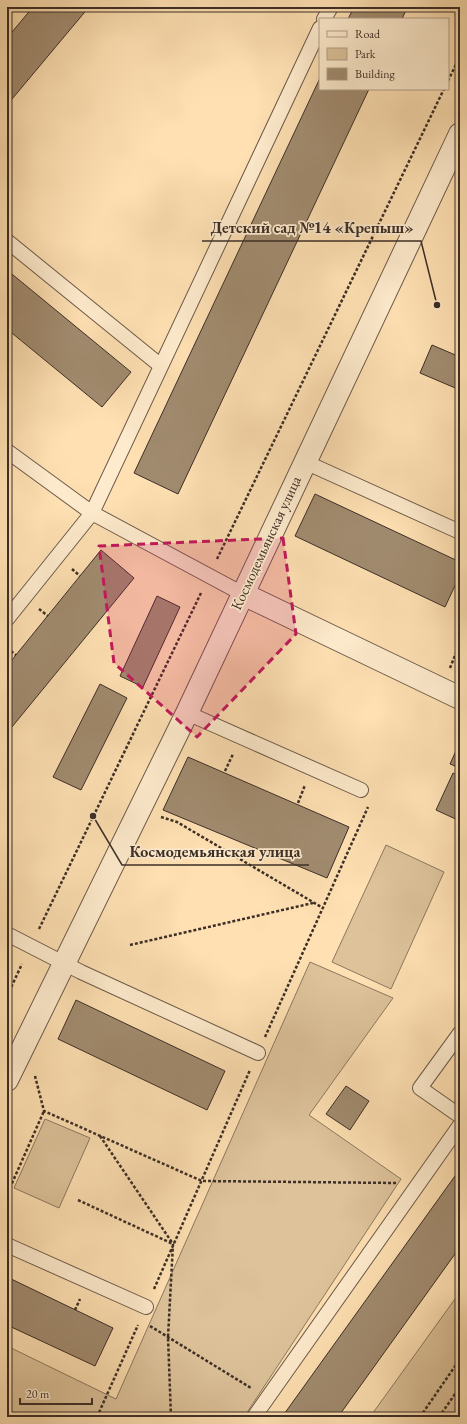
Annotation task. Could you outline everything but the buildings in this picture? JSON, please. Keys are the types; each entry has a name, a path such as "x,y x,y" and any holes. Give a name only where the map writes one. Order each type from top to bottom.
{"street":[{"name":"Космодемьянская улица","path":"7,1080 187,713 460,134"},
{"path":"243,594 460,698"}],"lane":[{"path":"325,18 331,7"},
{"path":"7,619 92,513 319,30"},
{"path":"7,241 161,366"},
{"path":"7,451 92,513 243,594"},
{"path":"305,462 460,532"},
{"path":"187,713 361,790"},
{"path":"7,934 64,964 258,1053"},
{"path":"460,1034 420,1088 460,1116"},
{"path":"254,1417 460,1125"},
{"path":"7,1245 146,1307"}],"path":[{"path":"449,79 460,56"},
{"path":"7,996 444,90"},
{"path":"448,673 460,643"},
{"path":"7,648 16,656"},
{"path":"151,786 147,812 177,822 323,908"},
{"path":"130,945 314,903"},
{"path":"7,1192 44,1111 34,1071"},
{"path":"44,1111 202,1180 418,1183"},
{"path":"100,1136 173,1244 168,1337 171,1417"},
{"path":"78,1200 173,1244"},
{"path":"75,1310 83,1293"},
{"path":"420,1417 460,1359"},
{"path":"240,1381 257,1392"},
{"path":"439,1417 460,1387"}],"highlighted area":[{"path":"283,538 296,634 197,737 114,663 99,546"}],"green space":[{"path":"386,845 444,872 391,989 332,962"},
{"path":"310,962 393,998 309,1115 401,1179 244,1417 17,1417 7,1412 7,1346 116,1399"},
{"path":"45,1119 90,1138 59,1208 14,1188"},
{"path":"460,1292 460,1417 370,1417"}],"place":[{"name":"Детский сад №14 «Крепыш»","path":"437,305"},
{"name":"Космодемьянская улица","path":"93,816"}]}
